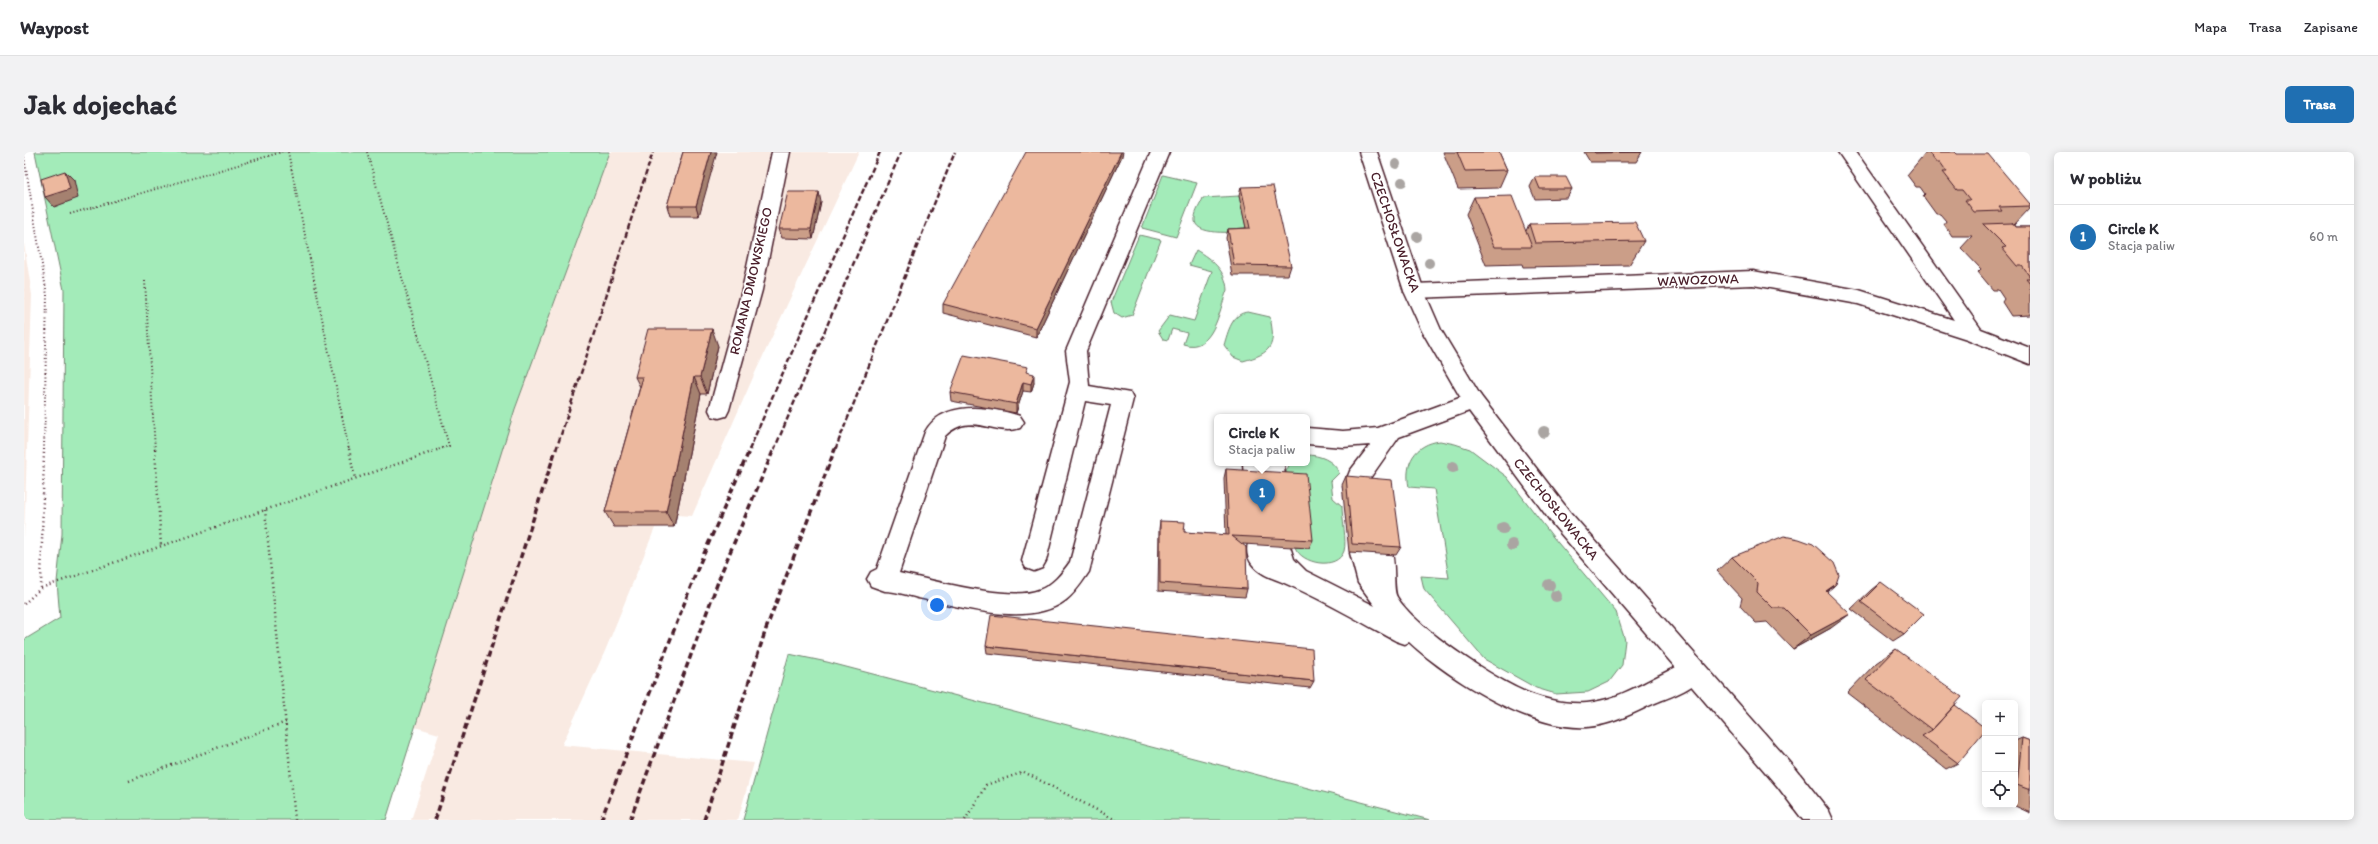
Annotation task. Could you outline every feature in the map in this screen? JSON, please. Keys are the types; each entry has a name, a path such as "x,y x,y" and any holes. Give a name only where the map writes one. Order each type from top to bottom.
{"street":[{"name":"ROMANA DMOWSKIEGO","path":"719,410 752,290 781,152"},
{"path":"1034,561 1080,382 1076,351 1160,152"},
{"name":"CZECHOSŁOWACKA","path":"1368,152 1414,291 1432,331 1474,401 1562,519 1787,778 1820,820"},
{"path":"1847,152 1974,334"},
{"name":"WĄWOZOWA","path":"1414,291 1753,278 1859,297 1974,334 2030,356"},
{"path":"1013,422 962,415 943,424 936,432 882,580 1011,606 1043,600 1061,592 1073,579 1081,565 1122,399 1077,392"},
{"path":"1310,436 1343,439 1391,433 1474,401"},
{"path":"1364,486 1371,472 1372,461 1391,433"},
{"path":"1268,546 1260,557 1266,564 1281,573 1298,578 1383,620 1509,697 1548,712 1586,714 1613,710 1666,686 1693,671"},
{"path":"1371,553 1366,576 1403,622 1447,658"}],"path":[{"path":"70,214 282,152"},
{"path":"288,152 355,479"},
{"path":"24,604 41,588 449,446 367,152"},
{"path":"24,157 47,295 41,588"},
{"path":"145,281 161,546"},
{"path":"265,510 295,820"},
{"path":"129,781 286,722"},
{"path":"965,820 986,785 1024,772 1116,820"}],"shaded area":[{"path":"610,152 859,152 755,373 692,516 676,515 674,527 655,528 605,651 562,745 754,763 738,820 411,820 439,734 415,727 515,409"},
{"path":"24,243 32,295 24,540"}],"green space":[{"path":"35,152 610,152 515,409 386,820 24,820 24,640 60,618 57,582 62,534 64,290"},
{"path":"1163,175 1197,183 1176,237 1142,228"},
{"path":"1239,196 1247,231 1207,231 1200,228 1196,224 1196,213 1203,198"},
{"path":"1139,235 1161,240 1132,315 1122,318 1114,313 1111,302"},
{"path":"1196,250 1212,261 1221,271 1227,290 1213,329 1208,337 1201,343 1193,345 1183,344 1187,333 1172,329 1168,340 1163,339 1158,331 1170,315 1194,321 1212,271 1189,265"},
{"path":"1248,312 1270,317 1272,342 1270,347 1260,355 1243,361 1233,357 1224,345 1234,319 1243,313"},
{"path":"1440,441 1470,449 1507,477 1553,537 1616,612 1625,640 1622,665 1609,682 1588,692 1556,694 1536,688 1484,659 1424,589 1421,576 1449,578 1434,489 1409,487 1408,470 1413,456 1418,451 1424,446"},
{"path":"1310,455 1326,459 1337,468 1339,473 1331,481 1333,498 1342,506 1345,547 1340,557 1334,561 1319,563 1311,561 1304,558 1295,547 1309,548 1286,472 1289,466 1310,466"},
{"path":"789,654 827,662 1430,820 743,820"}],"building":[{"path":"683,152 711,152 696,206 667,206"},
{"path":"1026,152 1121,152 1036,328 943,304"},
{"path":"1457,152 1499,152 1507,170 1465,171"},
{"path":"1594,152 1642,152 1595,153"},
{"path":"1928,152 1988,154 2030,204 2030,206 1999,207 2002,211 1974,212 1965,200 1970,200 1962,190 1957,190 1943,172 1947,172 1940,162 1936,162"},
{"path":"65,171 70,189 45,197 41,179"},
{"path":"1535,177 1566,177 1572,189 1540,189"},
{"path":"1273,186 1291,266 1234,265 1228,229 1250,228 1241,187"},
{"path":"788,192 819,192 811,229 779,229"},
{"path":"1512,196 1532,247 1494,247 1474,197"},
{"path":"1635,222 1644,241 1535,243 1529,224"},
{"path":"2012,223 2015,227 2030,227 2030,277 2022,266 2017,266 2002,248 2006,247 1983,224"},
{"path":"648,329 712,329 700,377 694,377 666,512 605,512 643,377 635,377"},
{"path":"964,355 1028,367 1026,372 1034,374 1031,384 1023,382 1016,404 950,392"},
{"path":"1226,469 1306,474 1313,540 1232,536 1246,547 1247,589 1160,583 1160,521 1185,522 1184,532 1229,535"},
{"path":"1346,476 1392,480 1401,547 1352,544"},
{"path":"1784,536 1813,544 1834,563 1839,575 1836,584 1826,591 1850,614 1811,635 1784,608 1773,608 1757,592 1758,583 1732,557"},
{"path":"1881,582 1924,614 1904,634 1861,602"},
{"path":"991,615 1312,649 1314,681 986,646"},
{"path":"1896,649 1962,697 1932,730 1866,680"},
{"path":"1955,705 1982,726 1982,734 1958,763 1922,736 1932,730"},
{"path":"2022,738 2030,741 2030,790 2018,785"}],"railway":[{"path":"556,450 653,152"},
{"path":"749,450 880,152"},
{"path":"774,450 901,152"},
{"path":"835,450 955,152"},
{"path":"435,820 556,449"},
{"path":"601,820 699,565 750,449"},
{"path":"630,820 722,571 774,449"},
{"path":"704,820 766,629 835,449"}],"place":[{"name":"Circle K","path":"1262,512"}]}
